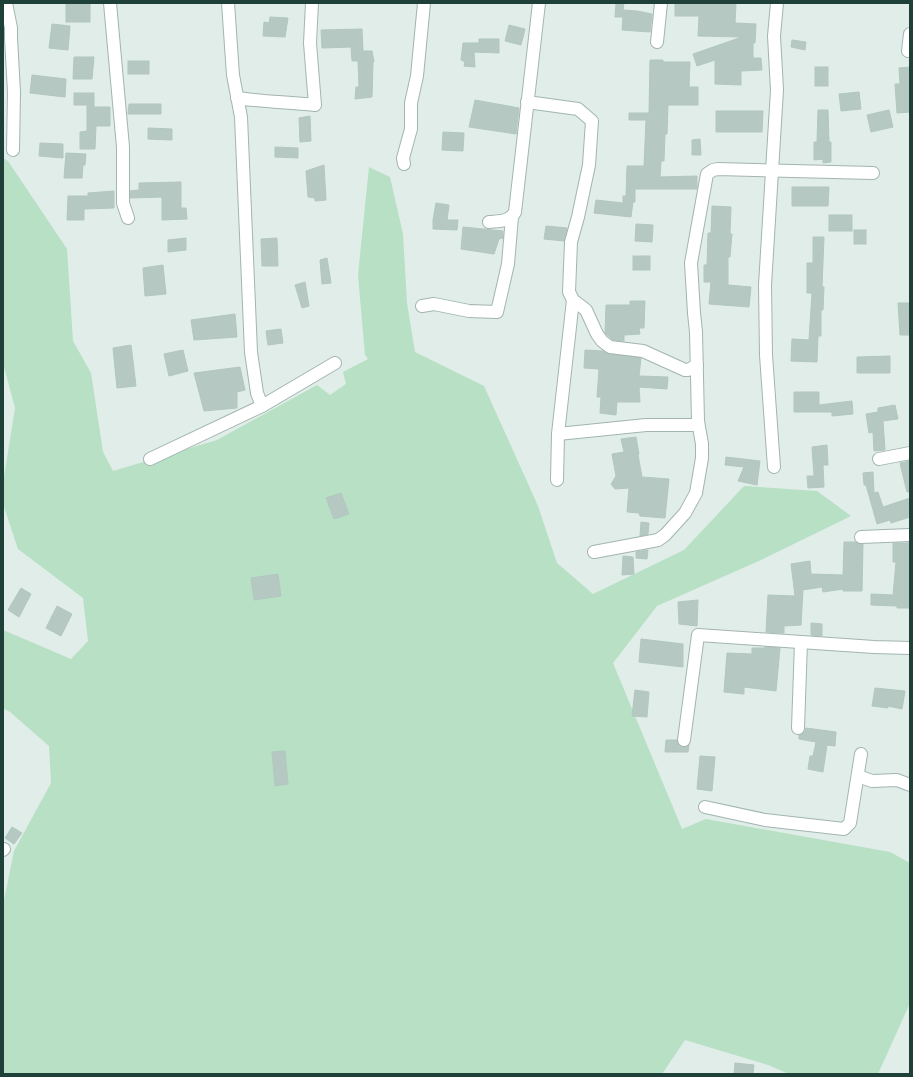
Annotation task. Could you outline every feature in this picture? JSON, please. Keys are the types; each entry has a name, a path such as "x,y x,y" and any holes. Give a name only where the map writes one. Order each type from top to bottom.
{"street":[{"path":"6,3 11,28 14,92 13,150"},
{"path":"110,3 123,147 123,203 128,218"},
{"path":"228,3 233,74 240,117 251,352 257,393 262,406"},
{"path":"238,98 258,102 286,102 315,105 310,43 312,3"},
{"path":"404,164 403,158 410,129 411,103 417,76 424,3"},
{"path":"422,306 434,304 469,311 497,312 508,264 512,217 517,203 540,3"},
{"path":"657,42 661,3"},
{"path":"774,467 766,355 765,285 777,90 774,36 777,3"},
{"path":"908,51 910,34"},
{"path":"528,102 578,109 592,121 589,165 578,217 570,242 569,292 573,300 586,310 597,334 602,341 610,347 643,351 685,370 697,366"},
{"path":"594,552 658,540 665,535 685,512 696,493 702,458 698,425 696,332 691,263 707,174 718,169 873,174"},
{"path":"489,222 506,220 512,217"},
{"path":"557,480 558,434 573,300"},
{"path":"150,460 262,406 334,363"},
{"path":"558,434 646,425 698,425"},
{"path":"880,459 910,453"},
{"path":"862,537 910,535"},
{"path":"684,740 698,635 874,648 910,648"},
{"path":"798,728 801,642"},
{"path":"704,807 765,820 844,829 850,823 861,754"},
{"path":"858,776 872,780 897,780 910,785"}],"green space":[{"path":"3,158 8,161 67,249 73,341 91,373 103,452 113,471 217,440 317,385 330,395 346,384 343,372 368,359 365,355 358,275 369,167 390,177 403,234 407,303 415,352 484,386 538,506 557,563 593,594 684,550 744,486 817,491 851,516 761,560 657,606 613,663 682,829 706,819 890,852 910,863 910,1003 878,1074 789,1074 768,1065 685,1040 662,1074 3,1074 3,905 14,851 51,783 49,746 10,712 3,708 3,630 71,659 88,641 83,598 18,549 3,504 3,483 15,408 3,363"}],"building":[{"path":"66,3 90,3 90,22 66,22"},
{"path":"616,3 624,3 623,10 652,14 650,32 622,30 623,17 615,17"},
{"path":"675,3 736,3 735,23 756,24 755,43 753,43 753,58 761,58 762,70 741,71 741,85 715,84 715,60 697,66 693,54 742,37 698,36 699,16 675,16"},
{"path":"270,17 288,18 285,37 263,36 264,22 269,23"},
{"path":"52,24 70,26 68,50 49,48"},
{"path":"509,25 525,29 521,45 505,41"},
{"path":"362,29 363,51 372,51 374,62 372,97 355,99 356,87 359,87 358,61 352,61 351,47 322,48 321,30"},
{"path":"479,39 499,39 499,53 474,52 475,67 464,66 465,62 461,60 463,43 479,43"},
{"path":"792,40 806,42 805,50 791,47"},
{"path":"74,57 94,57 92,79 73,79"},
{"path":"650,60 663,60 663,62 690,62 689,87 698,87 698,105 668,105 664,161 661,161 660,177 697,176 697,189 635,189 635,202 633,202 631,217 594,213 596,200 623,203 623,196 626,196 627,166 644,166 646,120 629,120 629,113 649,113"},
{"path":"128,61 149,61 149,74 128,74"},
{"path":"815,67 828,67 828,86 815,86"},
{"path":"910,67 910,112 897,113 895,84 900,84 899,68"},
{"path":"32,75 66,79 65,97 30,93"},
{"path":"859,92 861,109 841,111 839,94"},
{"path":"74,93 94,93 94,107 110,107 110,126 96,126 95,149 80,149 80,132 87,131 87,105 74,105"},
{"path":"475,100 519,108 516,134 469,127"},
{"path":"129,104 161,104 161,114 128,114"},
{"path":"818,110 828,110 831,162 823,163 823,159 814,160 814,142 817,142"},
{"path":"889,110 893,127 871,132 867,115"},
{"path":"716,111 763,111 762,132 716,132"},
{"path":"310,116 311,141 300,142 299,118"},
{"path":"148,128 172,129 172,140 148,139"},
{"path":"443,132 464,133 463,151 442,150"},
{"path":"700,139 701,155 692,155 692,140"},
{"path":"40,143 63,144 63,158 39,156"},
{"path":"275,147 298,148 298,158 275,157"},
{"path":"66,153 86,154 82,178 64,178"},
{"path":"324,165 326,200 315,201 315,198 308,197 306,171"},
{"path":"181,182 181,208 186,208 187,219 162,220 162,197 130,198 130,191 139,190 139,183"},
{"path":"792,187 829,187 828,206 792,206"},
{"path":"114,191 114,208 84,209 84,220 67,220 68,196 88,196 88,193"},
{"path":"436,203 449,205 447,220 458,220 457,230 433,229"},
{"path":"712,206 731,207 730,234 732,234 730,257 728,257 728,285 751,287 749,307 709,304 711,282 704,282 704,265 707,265 708,233 711,233"},
{"path":"829,215 852,215 852,231 829,231"},
{"path":"636,224 653,225 652,242 635,241"},
{"path":"546,226 567,228 564,241 544,239"},
{"path":"463,227 503,231 503,238 499,239 494,254 461,249"},
{"path":"854,230 866,230 866,244 854,244"},
{"path":"813,237 824,237 822,287 824,287 823,310 821,310 821,336 818,336 817,362 791,361 792,339 809,340 812,293 807,293 807,263 813,263"},
{"path":"186,238 186,250 168,252 168,240"},
{"path":"277,238 278,266 262,266 261,239"},
{"path":"633,256 650,256 650,270 633,270"},
{"path":"327,258 331,283 322,284 320,260"},
{"path":"163,265 166,294 145,296 143,268"},
{"path":"305,282 309,306 302,308 295,285"},
{"path":"630,301 645,301 644,328 639,328 640,334 624,335 624,341 613,340 605,333 606,305 630,305"},
{"path":"898,303 909,303 910,335 900,335"},
{"path":"235,314 237,337 194,340 191,320"},
{"path":"281,329 283,343 268,345 266,331"},
{"path":"131,345 136,386 117,388 113,348"},
{"path":"183,350 188,371 169,376 164,354"},
{"path":"585,350 603,351 609,354 641,358 639,376 668,377 667,389 639,387 640,402 617,402 616,415 600,413 601,397 597,397 599,369 584,368"},
{"path":"890,356 890,373 857,373 857,357"},
{"path":"240,367 245,390 237,392 237,408 204,411 194,373"},
{"path":"794,392 819,392 819,405 852,401 853,414 832,416 832,412 794,412"},
{"path":"895,405 898,419 883,421 885,450 874,451 873,432 869,433 866,414 878,412 878,408"},
{"path":"636,437 642,477 669,479 665,518 640,516 639,513 627,512 629,488 615,489 611,484 616,476 612,454 624,452 621,439"},
{"path":"827,445 828,465 823,465 824,487 808,488 807,476 814,476 812,447"},
{"path":"726,457 760,461 757,485 738,481 744,467 725,465"},
{"path":"910,461 910,492 907,492 900,463"},
{"path":"873,472 874,493 878,492 883,507 910,498 910,517 891,523 890,520 877,524 866,485 864,485 863,473"},
{"path":"341,493 349,514 334,519 326,498"},
{"path":"641,522 649,523 648,534 640,536"},
{"path":"844,542 856,542 863,544 862,591 843,591 843,589 823,592 822,587 803,590 801,625 784,626 784,633 766,632 768,595 795,596 791,564 810,561 811,574 843,575"},
{"path":"893,543 910,543 910,608 871,605 871,594 893,595 896,562 893,562"},
{"path":"648,550 647,559 636,558 636,552"},
{"path":"623,556 633,557 634,574 622,575"},
{"path":"278,574 281,596 254,600 251,578"},
{"path":"21,588 31,594 19,617 8,610"},
{"path":"698,600 697,626 679,624 678,602"},
{"path":"57,606 72,614 61,636 46,628"},
{"path":"811,623 822,624 822,636 811,635"},
{"path":"641,639 683,644 683,667 639,662"},
{"path":"752,648 780,648 776,691 744,687 744,694 724,692 727,653 752,654"},
{"path":"875,688 905,691 902,709 888,706 888,708 872,706"},
{"path":"635,690 649,692 647,717 632,716"},
{"path":"806,728 836,732 835,746 827,745 823,772 808,769 810,756 813,756 816,742 799,739 799,735 804,732"},
{"path":"666,740 677,740 679,746 683,747 689,745 688,752 665,752"},
{"path":"285,751 288,784 275,786 272,752"},
{"path":"700,756 715,757 712,791 697,789"},
{"path":"12,827 22,833 14,844 5,838"},
{"path":"735,1063 754,1065 753,1074 734,1074"}]}
